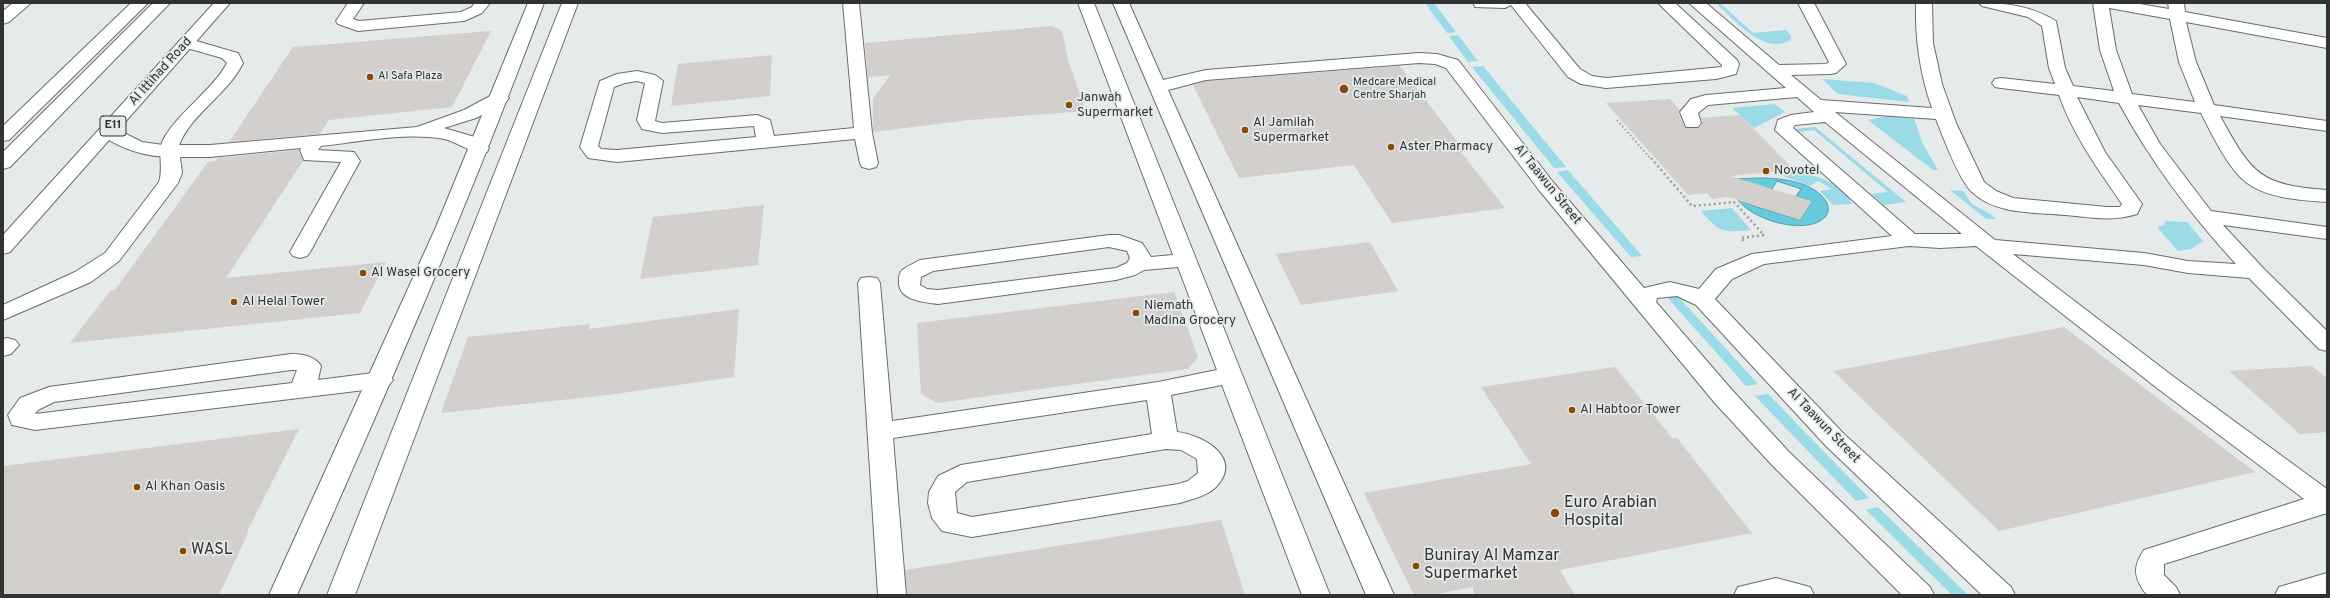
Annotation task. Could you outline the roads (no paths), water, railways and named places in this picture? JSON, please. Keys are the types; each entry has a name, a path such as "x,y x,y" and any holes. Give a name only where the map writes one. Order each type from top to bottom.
{"main road":[{"path":"3,19 23,3"},
{"path":"3,136 140,3"},
{"path":"3,163 162,3"},
{"name":"Al Ittihad Road","path":"3,248 222,3"},
{"path":"356,3 344,21 358,26 464,16 477,10 482,3"},
{"path":"283,595 381,380 480,148 536,3"},
{"path":"341,595 570,3"},
{"path":"851,3 863,134 869,163"},
{"path":"1086,3 1316,595"},
{"path":"1121,3 1380,595"},
{"path":"1480,4 1505,3"},
{"path":"1517,3 1574,73 1587,80 1606,83 1716,74 1730,70 1731,64 1666,3"},
{"path":"1697,3 1811,103 1979,238 2204,411 2327,502"},
{"path":"1774,70 1830,69 1838,64 1806,3"},
{"path":"1924,3 1924,32 1928,57 1943,114 1976,184 1992,196 2018,204 2111,213 2130,210 2132,204 2083,130 2065,90 2057,68 2050,24 2033,14 1987,3"},
{"path":"2101,3 2103,32 2107,52 2126,98 2156,150 2205,216 2248,265 2327,344"},
{"path":"2109,3 2176,9 2327,43"},
{"path":"2176,9 2189,68 2208,109 2245,170 2254,179 2282,191 2327,196"},
{"path":"3,313 83,277 112,257 168,183 172,165 170,145 181,127 231,71 236,63 232,57 228,55 186,43"},
{"name":"Al Taawun Street","path":"1158,87 1180,80 1219,74 1419,58 1437,59 1452,64 1546,186 1644,304 1780,458 1920,595"},
{"path":"766,142 764,124 757,120 662,128 648,125 646,120 654,81 643,77 621,79 606,86 589,147 595,154 609,156 863,134"},
{"path":"2001,83 2126,98 2327,126"},
{"path":"408,132 452,121 500,98"},
{"path":"1811,103 1792,120 1784,124 1784,130 1908,240"},
{"path":"1697,123 1704,109 1717,104 1811,103 1943,114"},
{"path":"108,131 128,144 143,149 170,151 210,151 408,132 445,134 471,142 480,148"},
{"path":"300,252 351,161 347,156 310,156 309,150 316,140"},
{"path":"2205,216 2254,221 2320,232"},
{"path":"2220,233 2266,235 2320,232"},
{"path":"1704,300 1709,290 1724,274 1759,258 1908,240 1940,242 1979,238 2144,259 2188,267 2248,265"},
{"path":"1138,264 1141,258 1135,247 1118,241 1108,241 928,265 915,270 910,274 908,283 909,288 914,292 929,297 938,297 1116,274 1125,272 1138,264 1187,260"},
{"path":"869,283 892,595"},
{"name":"Al Taawun Street","path":"1644,304 1648,294 1664,289 1685,291 1704,300 1835,440 2001,595"},
{"path":"11,416 48,394 291,362 299,362 309,366 309,371 301,388 381,380"},
{"path":"880,431 1158,390 1231,374"},
{"path":"1158,390 1166,440"},
{"path":"1166,440 1179,440 1192,443 1203,448 1210,456 1213,466 1211,475 1204,484 1194,490 1180,493 972,527 952,524 945,518 940,494 947,482 961,474 1166,440"},
{"path":"2166,595 2156,586 2149,573 2149,562 2154,557 2327,502"},
{"path":"2289,595 2327,584"},
{"path":"1748,595 1776,589 1800,595"}],"place":[{"name":"Al Safa Plaza","path":"370,77"},
{"name":"Medcare Medical Centre Sharjah","path":"1344,89"},
{"name":"Janwah Supermarket","path":"1069,105"},
{"name":"Al Jamilah Supermarket","path":"1245,130"},
{"name":"Aster Pharmacy","path":"1391,147"},
{"name":"Novotel","path":"1766,171"},
{"name":"Al Wasel Grocery","path":"363,273"},
{"name":"Al Helal Tower","path":"234,302"},
{"name":"Niemath Madina Grocery","path":"1136,313"},
{"name":"Al Habtoor Tower","path":"1572,410"},
{"name":"Al Khan Oasis","path":"137,487"},
{"name":"Euro Arabian Hospital","path":"1555,513"},
{"name":"WASL","path":"183,551"},
{"name":"Buniray Al Mamzar Supermarket","path":"1416,566"}]}
